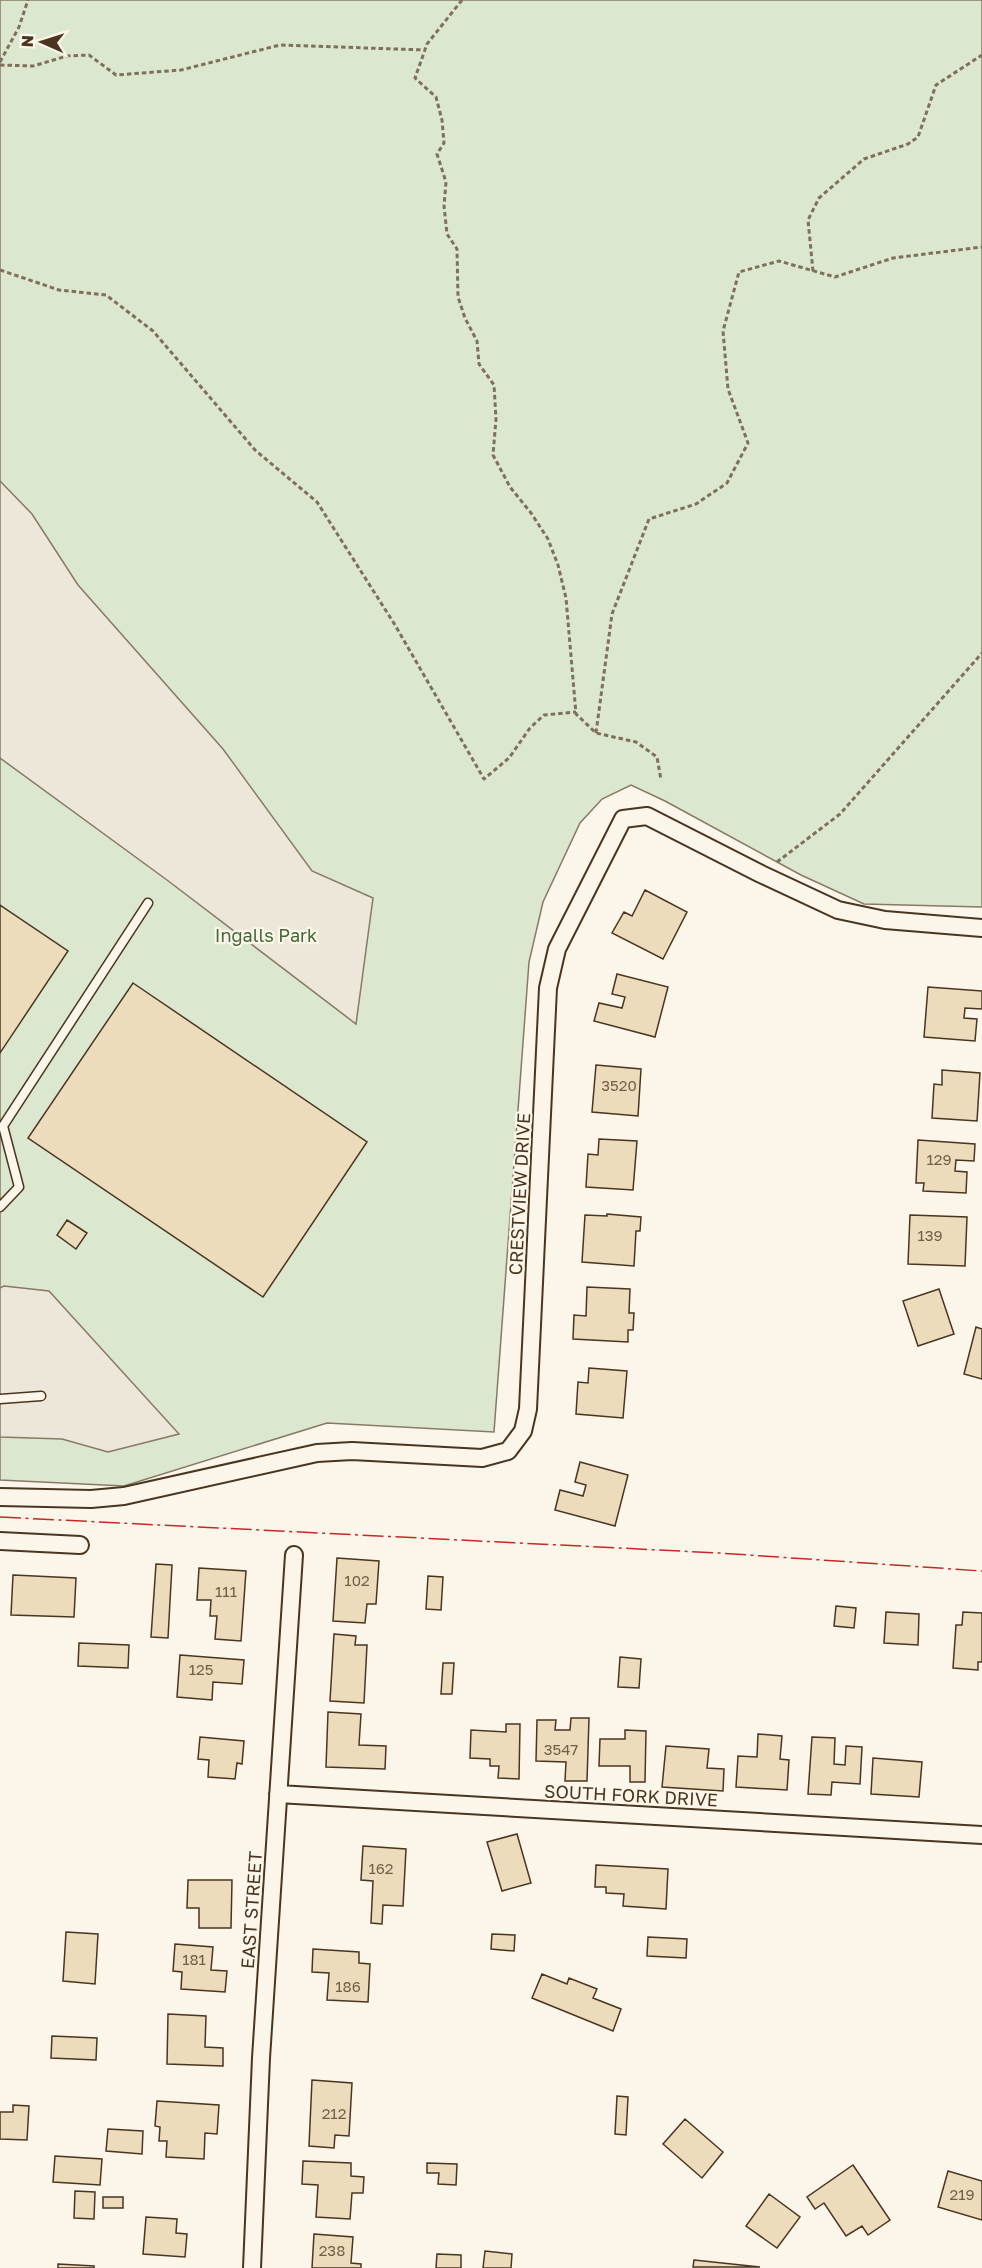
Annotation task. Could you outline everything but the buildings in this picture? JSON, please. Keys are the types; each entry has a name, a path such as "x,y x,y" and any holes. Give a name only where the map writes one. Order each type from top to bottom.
{"street":[{"name":"CRESTVIEW DRIVE","path":"0,1497 91,1499 124,1497 317,1453 352,1450 482,1458 508,1451 523,1431 528,1409 548,988 557,949 623,819 647,816 838,910 885,920 982,928"},
{"path":"4,1541 80,1545"},
{"name":"EAST STREET","path":"252,2268 261,2058 294,1555"},
{"name":"SOUTH FORK DRIVE","path":"278,1794 982,1836"}],"lane":[{"path":"0,1207 18,1187 3,1126 148,903"},
{"path":"0,1399 41,1396"}],"path":[{"path":"28,0 19,27 0,63 33,66 67,56 89,55 116,75 181,70 280,45 425,50"},
{"path":"462,0 427,44 415,78 436,98 442,120 444,143 437,154 446,182 444,206 447,234 457,249 458,297 465,318 477,341 479,364 494,385 496,419 493,455 510,487 548,539 558,565 566,598 576,714 596,733 636,742 657,758 661,780"},
{"path":"813,271 808,220 819,198 864,159 908,144 918,137 936,86 982,55"},
{"path":"596,733 612,614 650,519 696,504 727,483 748,443 728,389 723,332 739,272 779,261 835,278 893,258 982,247"},
{"path":"0,270 59,290 106,295 153,331 255,450 317,502 394,625 484,779 509,758 544,714 576,712"},
{"path":"761,874 840,814 982,653"}],"green space":[{"name":"Ingalls Park","path":"0,0 982,0 982,907 864,904 801,875 631,785 602,799 580,823 543,902 529,962 494,1432 327,1423 124,1486 0,1480"}],"shaded area":[{"path":"0,481 32,514 78,585 223,749 312,871 373,898 356,1024 167,880 0,758"},
{"path":"4,1286 49,1291 179,1434 108,1452 62,1439 0,1437 0,1288"}],"power":[{"path":"0,1517 719,1553 982,1571"}]}
